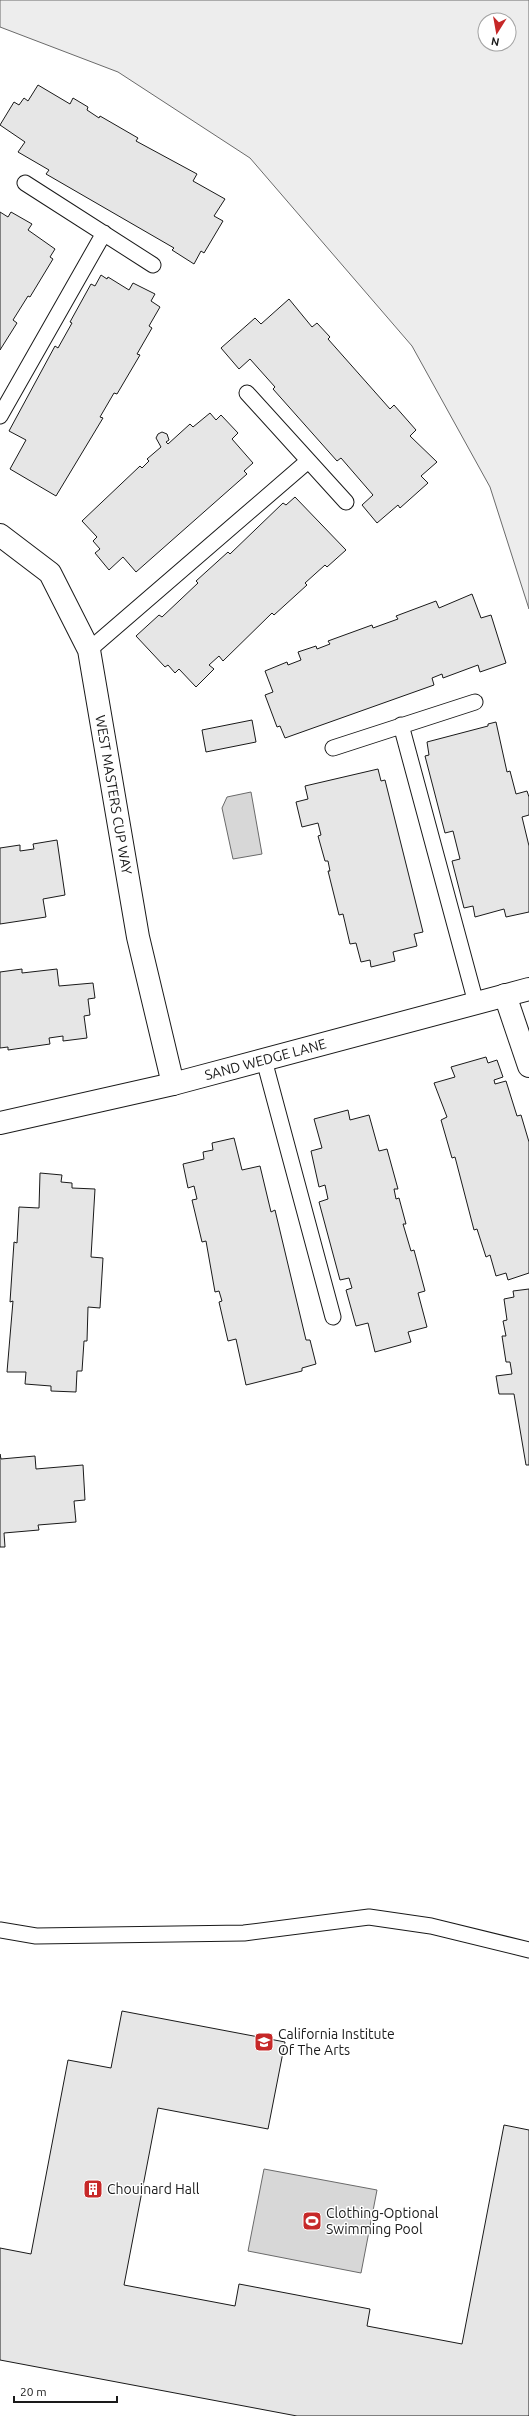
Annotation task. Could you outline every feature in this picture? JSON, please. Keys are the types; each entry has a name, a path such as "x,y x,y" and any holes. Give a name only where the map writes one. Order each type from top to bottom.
{"street":[{"name":"WEST MASTERS CUP WAY","path":"0,535 50,572 89,650 138,938 173,1084"},
{"name":"SAND WEDGE LANE","path":"0,1123 173,1084 529,989"},
{"path":"505,995 529,1066"},
{"path":"0,1123 0,1132"}],"lane":[{"path":"25,184 153,264"},
{"path":"0,416 104,233"},
{"path":"247,393 346,502"},
{"path":"89,650 308,460"},
{"path":"333,748 475,702"},
{"path":"401,725 476,1003"},
{"path":"264,1060 333,1317"},
{"path":"0,1930 36,1936 244,1933 369,1917 431,1926 529,1950"}],"shaded area":[{"path":"0,0 529,0 529,609 490,487 412,346 250,158 118,72 0,27"},
{"path":"251,792 262,854 233,859 222,808 227,797"},
{"name":"Clothing-Optional Swimming Pool","path":"264,2169 377,2190 361,2273 248,2251"}],"building":[{"path":"38,85 70,104 73,98 88,107 87,110 99,118 100,116 138,138 136,141 197,174 193,181 225,199 214,216 223,221 204,253 201,251 194,264 172,250 174,248 46,174 49,170 18,152 25,142 0,125 14,102 19,105 24,98 28,101"},
{"path":"0,212 8,217 11,212 32,224 28,230 55,249 50,257 53,259 30,297 28,296 13,320 17,323 0,350"},
{"path":"101,275 107,279 108,277 129,290 133,283 155,294 151,301 160,307 149,326 152,328 137,354 140,355 117,394 114,393 100,417 103,418 56,496 10,469 26,440 9,431 55,346 58,348 72,323 70,322 91,284 95,286"},
{"path":"289,299 312,327 317,323 330,337 328,339 390,409 394,405 416,430 410,436 437,462 421,476 428,483 400,508 398,505 377,523 362,505 373,495 341,458 337,461 273,389 275,387 250,359 239,369 221,348 255,318 261,324"},
{"path":"210,413 216,420 221,415 238,433 232,439 253,463 244,471 247,474 136,572 123,557 109,570 95,553 100,549 93,541 97,537 82,521 140,466 142,468 149,461 147,459 161,447 156,438 158,434 162,432 167,434 169,440 166,442 168,444 190,424 193,427"},
{"path":"295,497 346,550 327,567 325,565 305,583 307,585 274,615 272,613 223,661 219,656 209,665 214,669 196,687 179,669 175,673 168,665 165,667 136,636 159,615 162,617 198,583 196,581 228,552 230,554 283,503 286,505"},
{"path":"472,594 481,618 491,615 506,663 480,672 478,665 443,678 442,674 432,678 434,685 285,738 280,726 277,727 265,695 273,692 265,671 287,662 288,665 301,660 298,652 316,646 317,649 330,644 328,641 372,625 373,628 398,619 396,616 436,601 439,608"},
{"path":"252,720 256,742 206,752 202,730"},
{"path":"496,722 507,772 510,771 516,794 527,791 529,797 529,815 522,817 529,846 529,912 506,917 504,909 475,917 473,906 464,908 452,861 460,859 453,831 445,833 425,756 429,755 427,742 488,726 488,724"},
{"path":"378,769 381,781 385,780 423,932 414,934 417,946 393,952 395,961 371,967 370,960 361,962 356,943 350,944 343,914 339,915 328,871 330,871 328,861 325,861 318,836 321,835 318,823 302,827 296,802 308,799 305,786"},
{"path":"57,840 65,895 43,899 46,917 0,924 0,848 20,845 20,851 34,849 33,844"},
{"path":"22,969 22,973 57,969 59,986 93,983 95,998 88,999 90,1015 84,1016 87,1038 63,1041 63,1036 49,1038 50,1044 8,1050 8,1047 0,1048 0,972"},
{"path":"486,1057 488,1063 497,1060 503,1077 494,1080 495,1084 506,1081 517,1116 521,1115 529,1142 529,1273 508,1280 506,1273 496,1276 490,1255 486,1257 477,1229 474,1230 455,1157 452,1158 441,1120 447,1117 434,1083 455,1077 451,1067"},
{"path":"348,1110 350,1120 369,1115 379,1151 387,1149 398,1189 394,1189 396,1199 399,1198 406,1224 403,1224 411,1251 414,1250 425,1291 418,1293 427,1327 408,1332 411,1342 375,1352 368,1323 356,1326 346,1290 352,1288 349,1278 340,1280 319,1202 328,1199 325,1185 319,1187 311,1151 322,1148 314,1119"},
{"path":"234,1138 242,1170 260,1166 271,1212 275,1210 306,1340 310,1340 316,1364 302,1368 302,1371 246,1385 236,1339 228,1341 219,1302 222,1301 219,1291 215,1292 206,1241 202,1242 192,1200 197,1199 194,1186 188,1188 183,1164 204,1159 203,1152 213,1150 212,1143"},
{"path":"40,1173 62,1175 61,1182 72,1183 72,1188 95,1189 91,1257 103,1258 100,1308 88,1307 87,1341 84,1341 82,1371 77,1371 76,1392 51,1391 51,1386 25,1384 26,1372 7,1372 13,1301 10,1302 14,1242 17,1243 19,1207 39,1208"},
{"path":"529,1289 529,1465 526,1465 514,1394 499,1394 496,1376 512,1374 510,1362 506,1362 502,1336 506,1336 503,1321 507,1320 504,1299 514,1297 513,1291"},
{"path":"0,1454 1,1459 35,1456 36,1469 83,1465 85,1500 74,1501 76,1522 38,1525 39,1530 4,1533 5,1547 0,1547"},
{"name":"Chouinard Hall","path":"122,2011 285,2042 268,2129 158,2108 124,2285 235,2306 239,2284 370,2309 367,2326 462,2344 504,2125 529,2130 529,2416 297,2416 0,2360 0,2248 31,2254 68,2060 111,2068"}],"place":[{"name":"California Institute Of The Arts","path":"264,2042"},
{"name":"Chouinard Hall","path":"93,2189"},
{"name":"Clothing-Optional Swimming Pool","path":"312,2221"}]}
